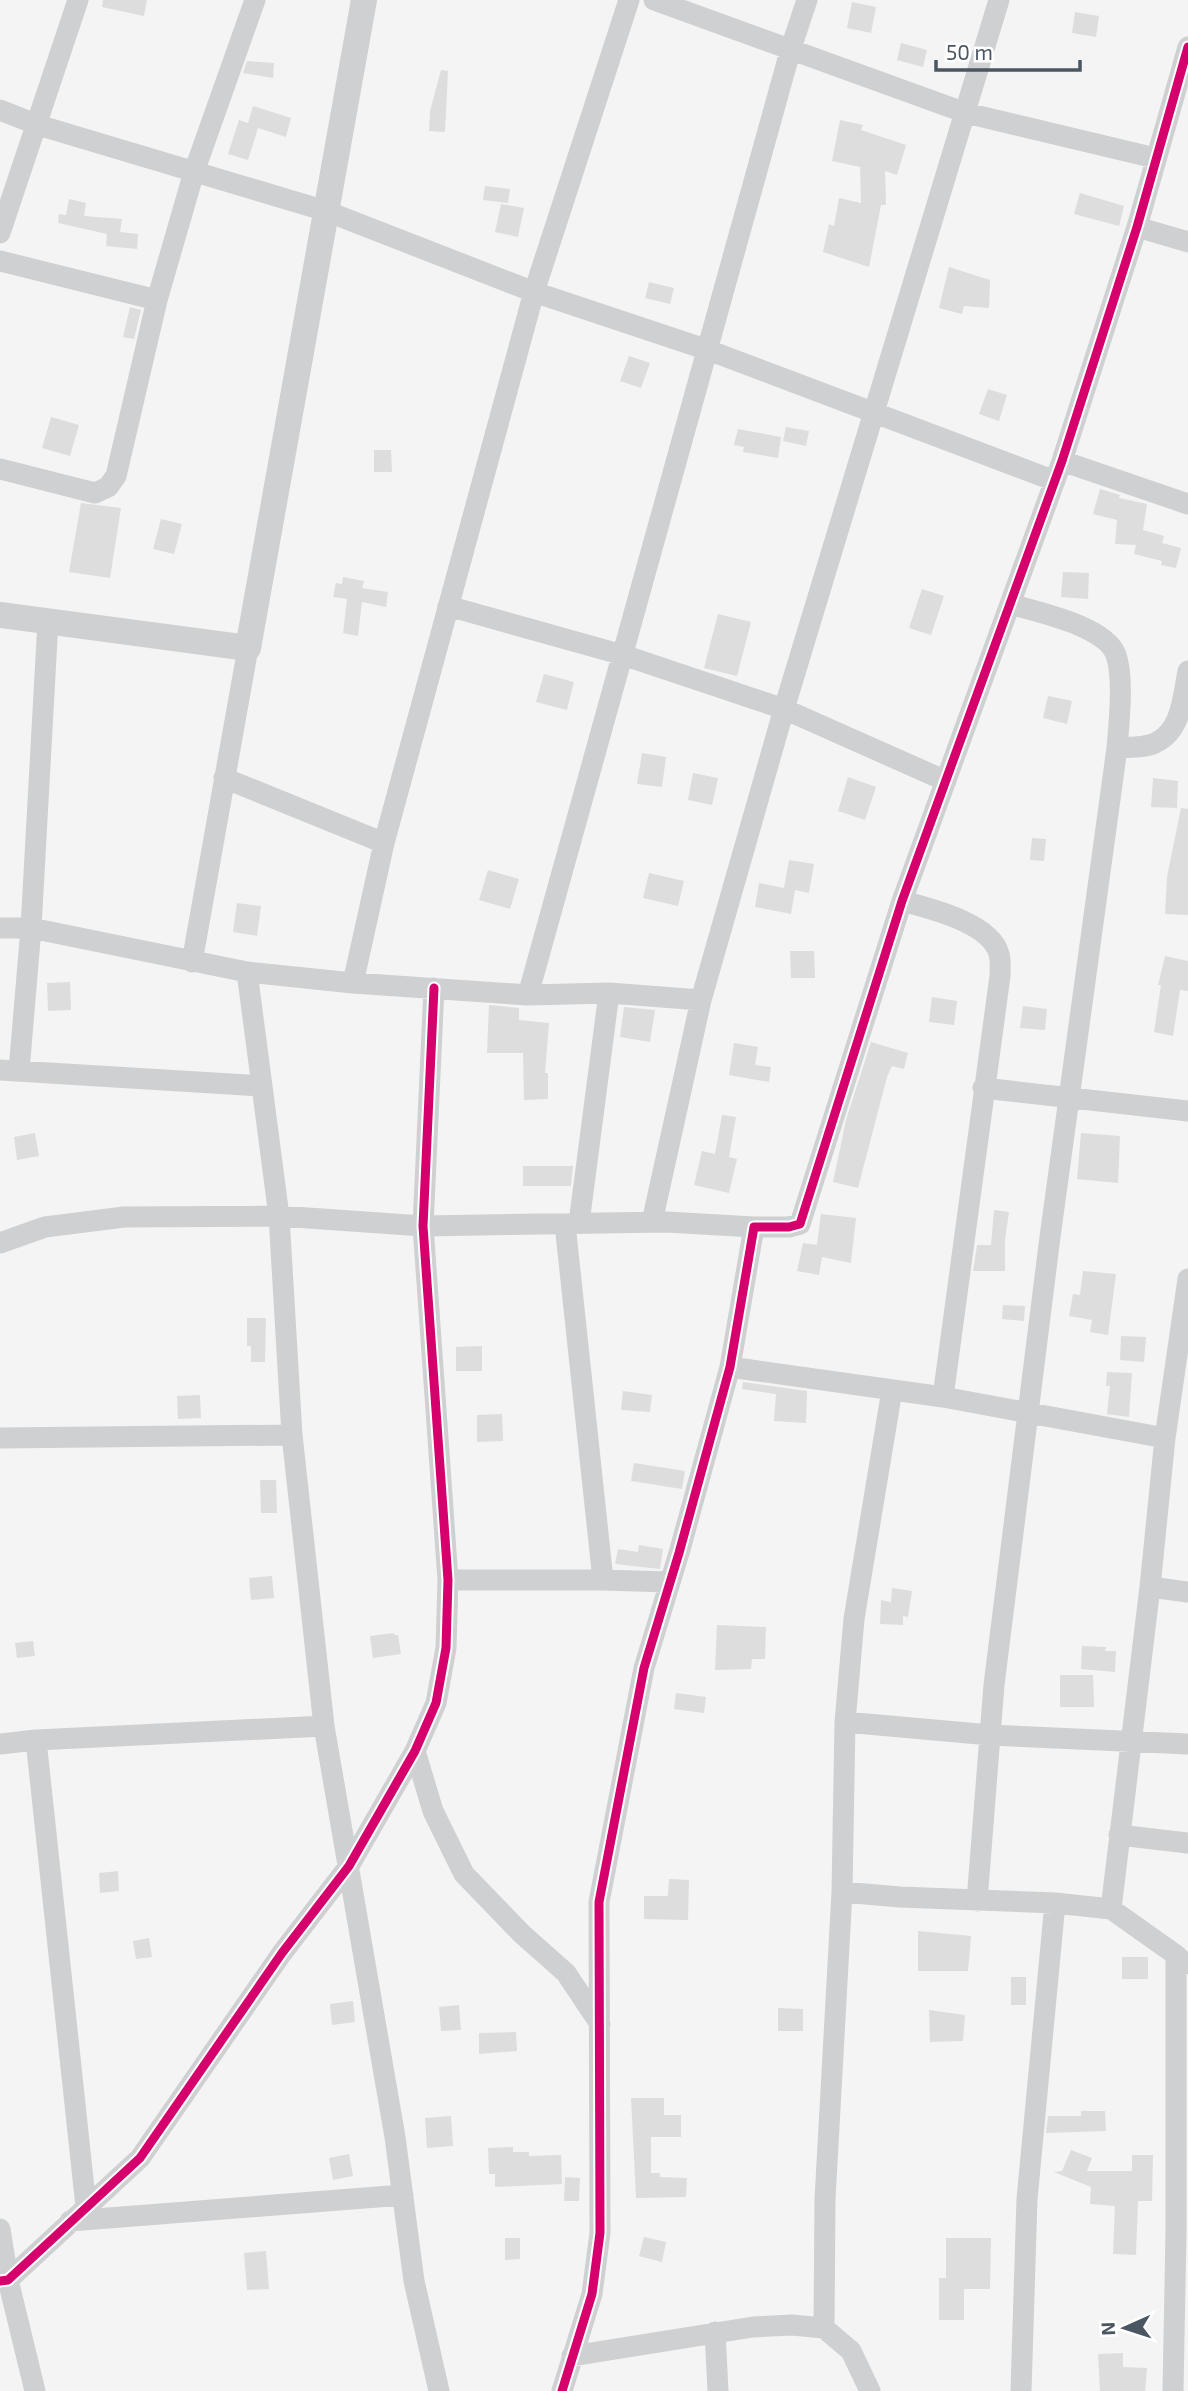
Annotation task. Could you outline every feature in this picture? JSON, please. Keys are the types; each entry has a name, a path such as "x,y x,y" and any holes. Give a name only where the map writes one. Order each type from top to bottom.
{"street":[{"path":"0,233 78,0"},
{"path":"0,469 95,493 108,487 116,476 157,300 194,172 255,0"},
{"path":"191,962 364,0"},
{"path":"353,983 384,843 534,292 629,0"},
{"path":"654,0 966,113 1155,158"},
{"path":"528,995 791,48 807,0"},
{"path":"652,1222 701,1000 783,709 999,0"},
{"path":"0,1243 45,1227 124,1217 279,1216 423,1226 652,1222 789,1227 800,1224 902,901 1062,461 1137,227 1155,158 1184,71 1188,47"},
{"path":"0,110 38,125 326,211 534,292 708,350 1055,481"},
{"path":"1137,227 1188,242"},
{"path":"0,261 157,300"},
{"path":"1062,461 1188,504"},
{"path":"977,1901 994,1685 1117,748 1120,684 1116,653 1099,636 1077,624 1010,604"},
{"path":"448,606 623,656 783,709 946,781"},
{"path":"0,615 248,648"},
{"path":"48,621 31,929 10,1070 262,1086"},
{"path":"1117,748 1154,744 1171,733 1180,714 1188,671"},
{"path":"224,778 384,843"},
{"path":"902,901 951,914 989,937 999,953 1000,976 943,1397"},
{"path":"0,928 31,929 247,972 353,983 528,995 609,993 701,1000"},
{"path":"247,972 279,1216 292,1435 324,1726 395,2137 414,2281 439,2391"},
{"path":"4,2281 140,2158 282,1953 349,1866 415,1751 436,1703 446,1648 448,1580 423,1226 435,988"},
{"path":"603,1580 572,1224 609,993"},
{"path":"984,1088 1188,1111"},
{"path":"562,2391 592,2294 600,2233 599,1902 644,1668 730,1367 754,1227"},
{"path":"1111,1909 1166,1438 1188,1279"},
{"path":"730,1367 943,1397 1166,1438"},
{"path":"824,2328 824,2199 842,1892 845,1722 854,1619 892,1390"},
{"path":"0,1438 292,1435"},
{"path":"448,1580 669,1582"},
{"path":"1150,1587 1188,1591"},
{"path":"845,1722 990,1735 1188,1744"},
{"path":"0,1744 324,1726"},
{"path":"36,1740 78,2214"},
{"path":"415,1751 433,1811 464,1874 522,1934 566,1973 600,2024"},
{"path":"1119,1835 1188,1843"},
{"path":"842,1892 1055,1903 1111,1909 1182,1961 1173,2391"},
{"path":"1021,2391 1027,2199 1055,1903"},
{"path":"78,2214 403,2195"},
{"path":"0,2229 4,2281 35,2391"},
{"path":"572,2356 715,2332 779,2326 824,2328 851,2351 870,2391"},
{"path":"715,2332 718,2391"}],"building":[{"path":"103,0 147,0 144,16 102,7"},
{"path":"852,2 876,7 871,33 847,28"},
{"path":"1075,12 1099,16 1096,37 1072,33"},
{"path":"901,43 927,50 923,67 897,60"},
{"path":"247,61 274,63 273,78 243,73"},
{"path":"441,70 448,71 445,132 429,131 430,111"},
{"path":"253,106 291,118 286,137 258,128 248,160 228,154 239,120 248,123"},
{"path":"840,120 863,125 861,130 906,145 897,175 885,171 886,205 881,205 869,267 823,252 829,224 834,226 839,198 861,203 860,167 832,161"},
{"path":"485,186 510,189 508,203 483,200"},
{"path":"1080,193 1124,206 1119,226 1074,214"},
{"path":"69,199 86,203 84,216 122,219 120,232 138,234 137,249 106,246 107,234 58,223 59,214 66,215"},
{"path":"501,204 524,208 518,237 495,232"},
{"path":"949,267 990,280 989,308 964,306 962,314 939,308"},
{"path":"649,282 674,288 670,304 645,298"},
{"path":"130,307 141,310 134,339 123,337"},
{"path":"629,356 650,363 641,388 620,381"},
{"path":"988,389 1007,395 999,421 979,414"},
{"path":"51,417 79,425 70,456 42,448"},
{"path":"786,427 809,431 806,446 783,441"},
{"path":"738,429 781,437 778,458 743,452 744,447 734,445"},
{"path":"374,450 391,450 392,472 374,472"},
{"path":"1100,489 1120,495 1119,498 1147,504 1143,530 1164,536 1162,543 1181,548 1176,568 1161,565 1162,561 1134,554 1136,545 1115,544 1117,520 1093,514"},
{"path":"81,503 121,508 110,578 69,572"},
{"path":"161,519 182,524 174,554 153,549"},
{"path":"1063,572 1089,573 1088,599 1061,597"},
{"path":"343,577 364,581 362,588 388,592 386,607 362,602 358,636 343,633 347,599 333,597 336,583 342,584"},
{"path":"922,589 944,596 931,635 909,628"},
{"path":"718,614 751,622 737,676 704,668"},
{"path":"544,674 574,682 567,710 536,702"},
{"path":"1048,696 1072,701 1067,724 1043,718"},
{"path":"642,753 666,757 662,787 637,784"},
{"path":"693,773 718,778 712,805 688,800"},
{"path":"848,777 876,787 865,820 838,811"},
{"path":"1153,778 1178,781 1177,808 1151,807"},
{"path":"1181,808 1188,809 1188,915 1165,914 1167,877"},
{"path":"1032,838 1046,839 1044,861 1030,860"},
{"path":"789,860 814,864 809,893 795,890 791,914 755,907 759,883 784,888"},
{"path":"488,870 519,879 510,909 479,900"},
{"path":"649,873 684,881 678,906 643,898"},
{"path":"237,903 261,906 257,936 233,932"},
{"path":"790,951 814,951 815,978 791,978"},
{"path":"1165,956 1188,961 1188,991 1180,990 1173,1036 1154,1032 1161,985 1158,985"},
{"path":"70,982 71,1010 48,1011 47,983"},
{"path":"932,997 957,1001 954,1025 929,1022"},
{"path":"489,1005 519,1008 519,1020 549,1023 545,1073 548,1073 548,1099 524,1100 523,1053 487,1053"},
{"path":"1023,1006 1047,1009 1045,1030 1020,1028"},
{"path":"624,1007 655,1010 650,1042 620,1037"},
{"path":"871,1042 908,1053 904,1069 892,1066 887,1077 858,1188 833,1182 846,1120"},
{"path":"734,1043 758,1047 755,1065 771,1067 769,1082 729,1075"},
{"path":"722,1115 736,1117 729,1157 737,1159 729,1193 694,1185 702,1151 715,1154"},
{"path":"35,1133 39,1156 17,1160 14,1137"},
{"path":"1081,1133 1120,1136 1118,1183 1077,1179"},
{"path":"523,1166 573,1166 571,1186 523,1186"},
{"path":"994,1210 1009,1212 1005,1271 973,1271 977,1245 991,1245"},
{"path":"821,1214 856,1218 851,1263 822,1257 819,1275 797,1271 803,1243 817,1245"},
{"path":"1083,1271 1116,1274 1108,1335 1090,1332 1092,1320 1069,1316 1073,1294 1080,1295"},
{"path":"1003,1305 1025,1306 1024,1321 1002,1319"},
{"path":"247,1318 266,1318 265,1362 251,1362 251,1346 247,1346"},
{"path":"1121,1336 1146,1337 1144,1362 1120,1360"},
{"path":"482,1346 482,1371 456,1371 456,1347"},
{"path":"1107,1372 1132,1373 1129,1417 1107,1414 1110,1386 1106,1386"},
{"path":"743,1382 807,1391 806,1423 774,1421 776,1394 742,1389"},
{"path":"623,1391 652,1395 650,1412 621,1410"},
{"path":"200,1395 201,1418 178,1419 177,1396"},
{"path":"502,1414 503,1441 477,1442 477,1415"},
{"path":"634,1463 685,1471 682,1489 631,1481"},
{"path":"260,1480 276,1480 277,1513 261,1513"},
{"path":"639,1545 663,1549 660,1569 615,1564 618,1549 638,1552"},
{"path":"272,1576 274,1598 251,1600 249,1578"},
{"path":"892,1588 912,1591 908,1617 903,1616 903,1625 880,1624 881,1600 891,1602"},
{"path":"717,1625 766,1627 765,1659 752,1659 751,1669 715,1670"},
{"path":"394,1633 398,1635 401,1654 373,1658 370,1636"},
{"path":"33,1641 35,1656 17,1658 15,1643"},
{"path":"1082,1646 1106,1647 1105,1651 1116,1651 1115,1672 1081,1669"},
{"path":"1060,1675 1093,1675 1094,1707 1060,1707"},
{"path":"676,1693 706,1697 704,1713 674,1709"},
{"path":"118,1871 119,1891 100,1893 99,1873"},
{"path":"669,1879 689,1880 688,1920 644,1919 644,1896 668,1896"},
{"path":"918,1931 971,1936 968,1971 918,1971"},
{"path":"149,1938 152,1957 136,1959 133,1941"},
{"path":"1122,1957 1148,1957 1148,1979 1122,1979"},
{"path":"1011,1977 1026,1977 1026,2005 1011,2005"},
{"path":"353,2001 355,2022 332,2025 330,2004"},
{"path":"459,2005 461,2030 441,2031 439,2007"},
{"path":"778,2008 803,2009 803,2031 778,2031"},
{"path":"929,2010 965,2015 963,2041 930,2042"},
{"path":"516,2032 517,2051 479,2054 479,2033"},
{"path":"631,2098 664,2098 664,2115 681,2115 681,2137 651,2137 651,2173 660,2173 660,2177 687,2178 686,2197 636,2198"},
{"path":"1081,2111 1105,2111 1106,2131 1046,2133 1048,2116 1081,2116"},
{"path":"451,2116 453,2146 427,2148 425,2118"},
{"path":"513,2147 513,2152 529,2152 529,2156 561,2155 562,2184 495,2187 495,2174 489,2174 488,2148"},
{"path":"1071,2150 1092,2158 1087,2171 1132,2171 1132,2155 1153,2155 1152,2201 1138,2201 1136,2255 1113,2254 1115,2206 1090,2204 1091,2187 1054,2172 1062,2171"},
{"path":"349,2154 353,2176 333,2180 329,2158"},
{"path":"565,2177 580,2178 579,2201 564,2201"},
{"path":"644,2237 666,2242 662,2262 639,2256"},
{"path":"505,2238 520,2238 520,2259 505,2260"},
{"path":"946,2238 991,2238 990,2289 964,2289 964,2320 939,2320 939,2278 946,2278"},
{"path":"266,2251 269,2289 247,2290 244,2253"},
{"path":"1123,2353 1123,2367 1147,2368 1145,2391 1100,2391 1098,2354"}],"cycle path":[{"path":"562,2391 592,2294 600,2233 599,1902 644,1668 730,1367 754,1227 789,1227 800,1224 902,901 1062,461 1137,227 1188,47"},
{"path":"0,2281 8,2280 140,2158 282,1953 349,1866 415,1751 436,1703 446,1648 448,1580 423,1226 434,988"}]}
